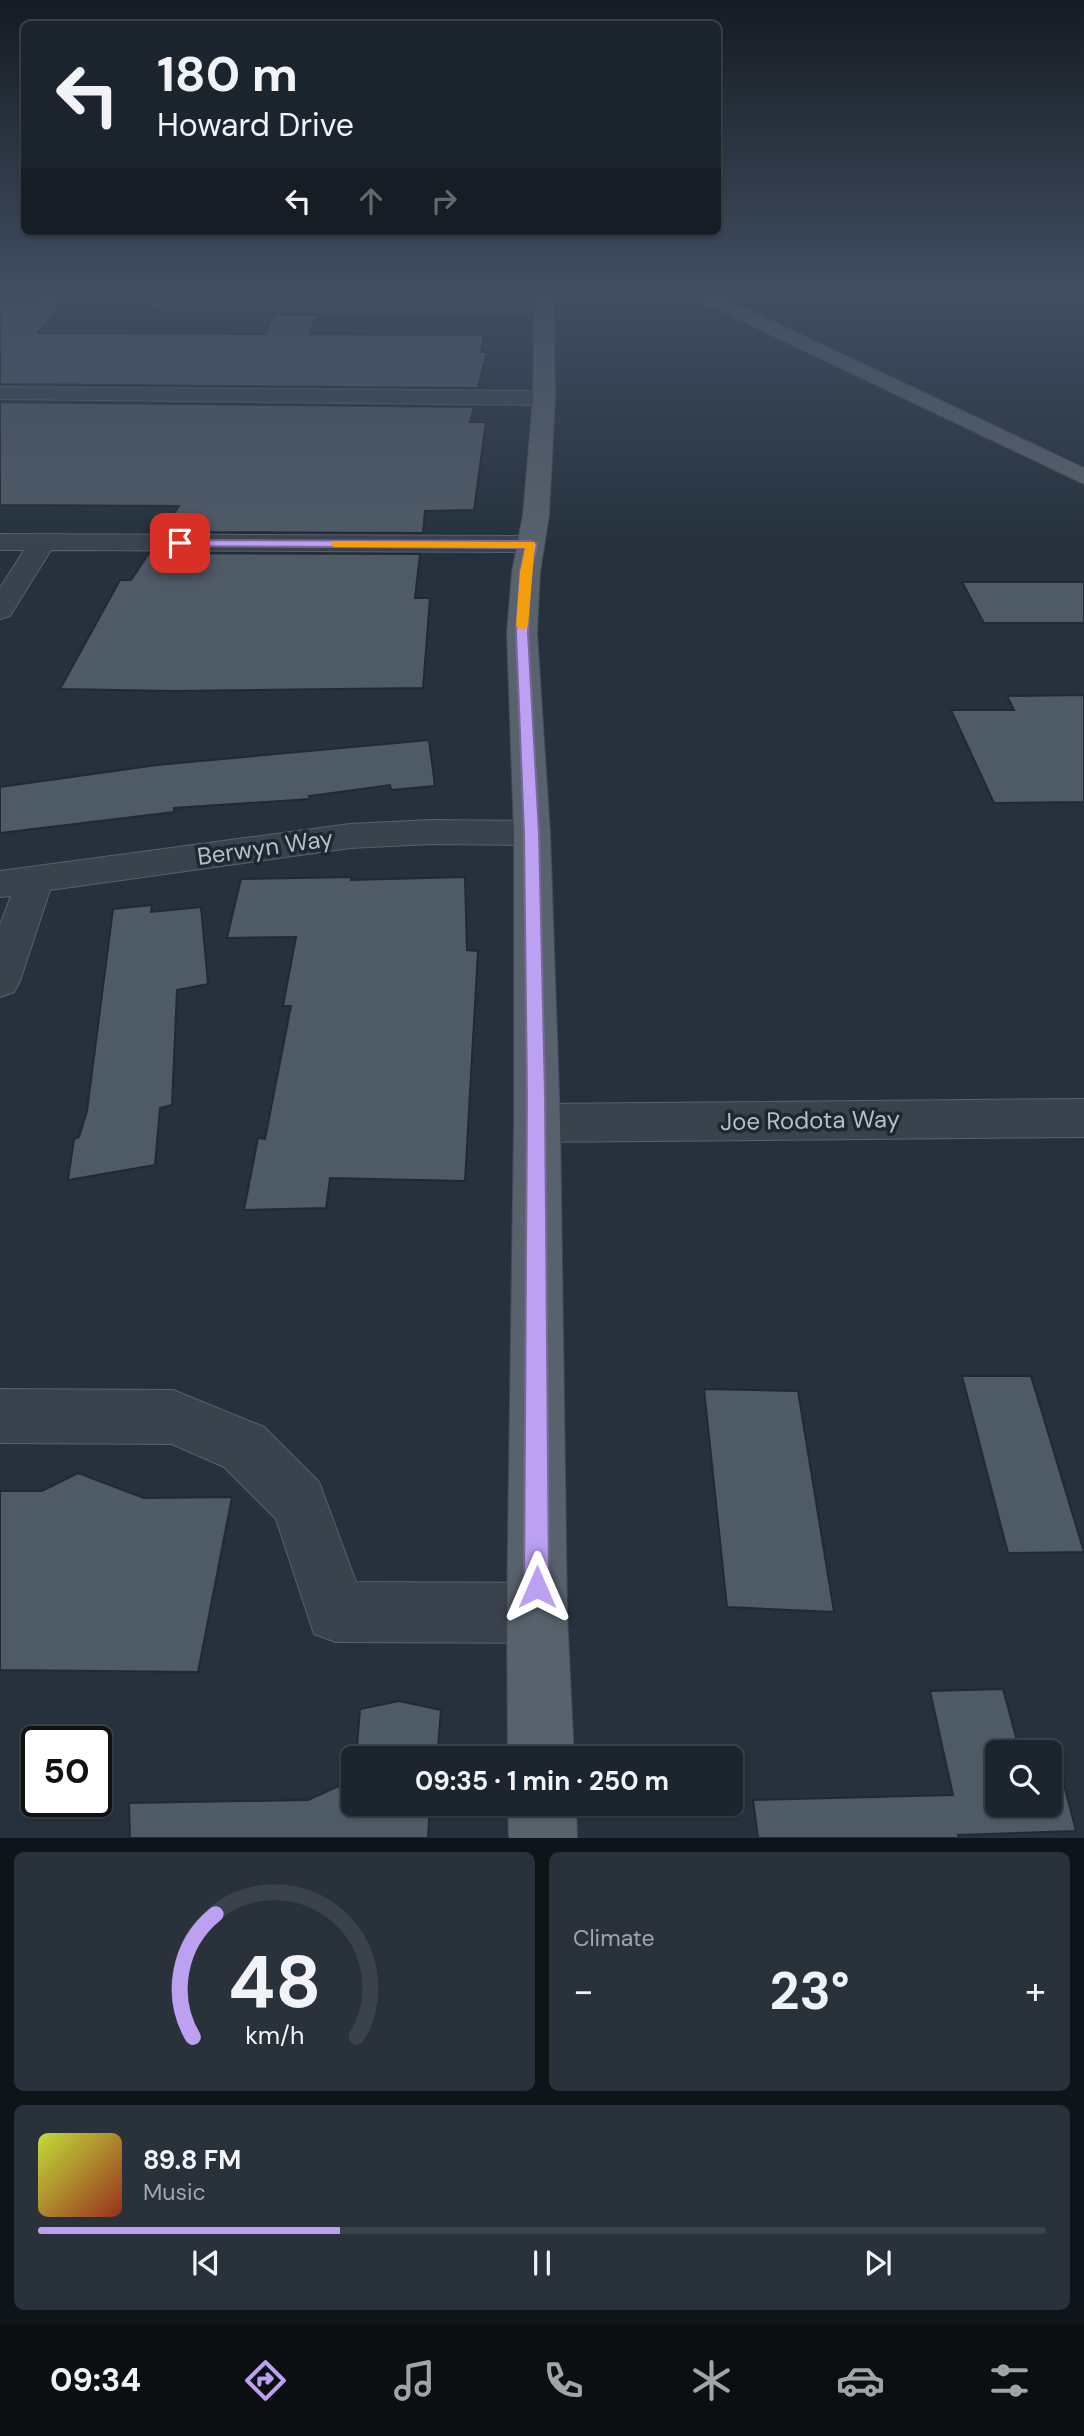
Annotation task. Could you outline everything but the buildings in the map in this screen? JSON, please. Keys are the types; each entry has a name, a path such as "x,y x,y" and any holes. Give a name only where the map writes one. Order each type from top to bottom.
{"main road":[{"path":"541,1746 537,1613 537,1123 532,833 522,633 526,572 536,515 544,376"},
{"path":"871,376 1084,477"},
{"path":"542,1816 543,1838"}],"street":[{"path":"0,393 544,398"},
{"path":"0,542 531,544"},
{"path":"0,610 42,543"},
{"name":"Berwyn Way","path":"17,882 350,836 431,832 532,833"},
{"path":"0,981 17,882"},
{"name":"Joe Rodota Way","path":"537,1123 1084,1118"},
{"path":"0,1416 173,1417 244,1447 299,1503 337,1612 537,1613"}],"slow traffic":[{"path":"335,544 531,544 522,626"}],"route":[{"path":"180,543 531,544 526,572 522,633 532,833 536,1096 537,1587"}]}
